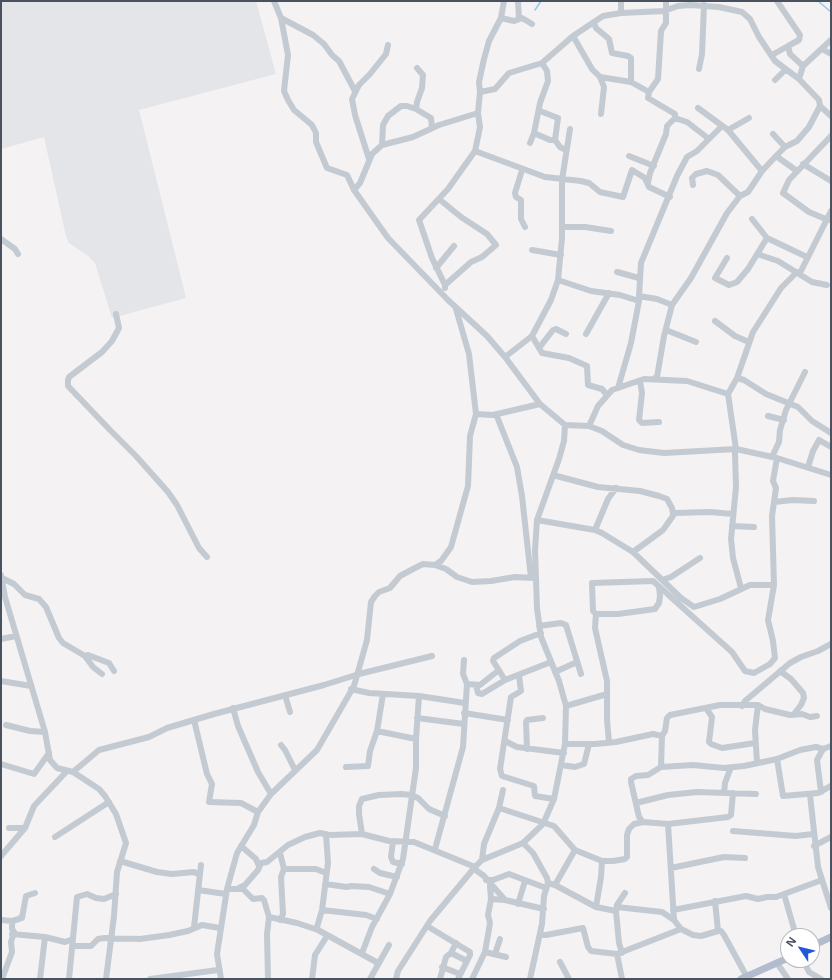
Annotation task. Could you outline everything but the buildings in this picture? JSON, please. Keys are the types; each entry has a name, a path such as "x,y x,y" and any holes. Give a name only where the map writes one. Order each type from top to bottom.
{"main road":[{"path":"820,942 831,937"},
{"path":"745,978 780,962"}],"street":[{"path":"274,1 280,18 288,55 284,91 294,110 312,125 316,133 316,142 327,168 347,175 354,190 388,238 456,309 488,336 540,404 565,425 589,426 602,431 623,445 639,450 664,453 736,450 775,458 831,475"},
{"path":"445,285 436,268 419,220 440,199 476,151 480,127 478,112 480,92 479,82 490,40 501,18 504,1"},
{"path":"518,1 519,19"},
{"path":"621,1 621,13"},
{"path":"666,1 664,11 666,23 661,32 658,79 656,84 649,92 648,98 675,114 675,118"},
{"path":"772,55 798,40 800,35 777,1"},
{"path":"480,92 495,89 509,73 542,63 572,36 604,16 621,13 664,11 690,3 742,12 750,19 759,37 775,61 799,80 819,100 820,106 809,128 797,141 785,147 776,156 762,171 748,192 740,196 727,213 691,278 672,305 658,377 656,378"},
{"path":"699,69 702,54 704,5"},
{"path":"280,18 313,35 324,44 342,66 355,91"},
{"path":"501,18 514,21 525,18 532,24"},
{"path":"594,22 596,28 609,39 612,53 631,58 632,82"},
{"path":"572,36 592,69 600,77 604,87 601,114"},
{"path":"799,80 803,66 831,40"},
{"path":"369,159 354,115 352,99 355,91 386,54 388,45"},
{"path":"788,46 790,54 803,66"},
{"path":"822,49 831,54"},
{"path":"530,143 540,111 540,103 548,81 547,71 542,63"},
{"path":"416,109 423,79 423,75 417,68"},
{"path":"775,80 786,69"},
{"path":"600,77 632,82 649,92"},
{"path":"382,145 383,125 388,116 401,106 416,109 431,118 432,128"},
{"path":"820,106 831,116"},
{"path":"698,108 725,128 762,171"},
{"path":"540,111 558,118 555,140 560,147 566,150"},
{"path":"354,190 360,183 372,154 382,145 413,137 439,125 478,112"},
{"path":"675,118 687,122 709,139"},
{"path":"649,187 649,178 660,150 667,126 675,118"},
{"path":"618,388 631,343 639,298 641,263 651,235 670,197 677,176 687,157 697,152 709,139 725,128 749,118"},
{"path":"505,357 532,336 551,300 558,280 561,255 562,180 570,129"},
{"path":"534,133 550,140 555,140"},
{"path":"773,134 785,147"},
{"path":"828,220 809,212 783,193 789,180 831,136"},
{"path":"476,151 522,170 562,180 581,181 600,192 623,198 632,170 646,178 649,187 670,197"},
{"path":"629,156 654,166"},
{"path":"776,156 797,171"},
{"path":"803,164 831,181"},
{"path":"522,170 515,196 521,200 521,220 525,227"},
{"path":"693,185 692,178 696,174 707,171 718,175 740,196"},
{"path":"440,199 461,217 487,234 496,245 482,257 471,262 445,285 443,294"},
{"path":"741,588 733,558 731,540 736,487 736,450 728,394 737,378 753,332 781,288 796,273 801,271 807,257 828,220 831,211"},
{"path":"752,219 767,238 807,257"},
{"path":"562,227 585,227 611,231"},
{"path":"823,228 831,229"},
{"path":"727,258 715,278 730,285 737,282 767,238"},
{"path":"1,239 15,249 18,254"},
{"path":"436,268 454,246"},
{"path":"532,250 561,255"},
{"path":"757,254 778,261 812,282 827,285"},
{"path":"617,272 639,278"},
{"path":"558,280 591,291 657,299 672,305"},
{"path":"586,334 609,293"},
{"path":"435,565 447,555 451,547 464,504 470,475 470,436 476,414 468,354 456,309"},
{"path":"116,314 119,328 112,341 102,352 69,377 68,386 136,456 168,492 177,505 199,548 207,557"},
{"path":"715,321 735,336 749,342"},
{"path":"539,348 553,330 556,329 566,334"},
{"path":"666,330 696,342"},
{"path":"532,336 542,353 546,355 569,358 587,366 588,385 602,389 607,395"},
{"path":"609,742 607,720 607,681 596,628 596,614 593,611 592,583 649,580 656,583 732,652 745,671 751,673 770,664 775,658 768,620 774,585 772,516 776,488 773,481 775,458 780,430 789,404 805,372"},
{"path":"589,426 598,406 607,395 618,388 640,381 656,378 687,380 728,394"},
{"path":"737,378 744,380 766,394 798,407 812,421 831,433"},
{"path":"640,381 642,393 639,420 642,423 659,422"},
{"path":"476,414 496,414 540,404"},
{"path":"396,979 398,972 427,926 474,867 482,860 522,842 543,824 554,799 564,753 566,706 540,633 517,467 496,414"},
{"path":"768,416 784,420"},
{"path":"533,578 537,520 564,441 565,425"},
{"path":"808,467 813,451 819,440 831,446"},
{"path":"553,475 598,486 640,491 667,499 672,508 673,514 663,530 633,552"},
{"path":"595,530 608,499 616,488"},
{"path":"774,502 793,500 814,501"},
{"path":"673,514 710,512 733,514"},
{"path":"537,520 595,530 633,552 681,598 694,607 720,599 741,588 760,584 774,585"},
{"path":"732,526 754,527"},
{"path":"662,580 671,577 700,558"},
{"path":"221,979 218,970 217,954 220,928 226,891 241,846 254,825 258,812 271,794 317,750 351,689 367,640 371,602 375,596 379,592 390,588 400,576 423,564 435,565 446,569 457,577 472,582 491,581 515,577 533,578"},
{"path":"1,577 4,606 16,636 31,686 50,760 54,766 70,772 99,789 116,814 126,842 117,872 112,938 106,979"},
{"path":"1,577 14,584 25,595 39,599 46,607 59,638 68,646 85,656 93,668 102,674"},
{"path":"596,614 618,614 655,608 659,603 659,587"},
{"path":"539,626 561,623 566,625 581,674"},
{"path":"505,680 493,661 494,658 520,641 540,633"},
{"path":"1,639 16,636"},
{"path":"742,706 790,662 831,644"},
{"path":"85,656 88,655 109,663 114,671"},
{"path":"1,856 24,828 34,806 70,772 99,750 149,737 167,728 234,708 432,656"},
{"path":"435,849 463,747 467,684 463,674 464,660"},
{"path":"476,685 478,694 482,694 505,680 519,676 550,662"},
{"path":"555,672 577,662"},
{"path":"467,684 480,685 499,670"},
{"path":"780,671 791,679 803,693 804,698 794,714"},
{"path":"519,676 521,691 511,697 505,741 499,765 502,776 534,786 535,796 538,798 544,796 554,799"},
{"path":"1,681 31,686"},
{"path":"351,689 383,694 419,696 465,703"},
{"path":"346,767 368,766 370,751 377,731 383,694"},
{"path":"566,706 607,694"},
{"path":"284,695 290,712"},
{"path":"362,953 376,919 390,894 402,864 416,768 416,739 419,696"},
{"path":"757,763 755,730 758,705"},
{"path":"661,767 662,736 665,731 667,718 670,715 720,706 758,705 781,714 802,714 810,717 817,716"},
{"path":"801,705 802,714"},
{"path":"234,708 240,733 258,772 271,794"},
{"path":"706,708 712,717 709,742 711,744 722,748 756,743"},
{"path":"464,713 508,720"},
{"path":"417,718 464,724"},
{"path":"527,749 527,720 543,718"},
{"path":"194,720 207,774 212,784 209,802 241,803 258,812"},
{"path":"6,725 30,731 44,732"},
{"path":"377,731 416,739"},
{"path":"565,744 609,742 653,734 662,736"},
{"path":"505,741 517,747 564,753"},
{"path":"561,765 575,767 584,764 589,744"},
{"path":"281,745 295,770"},
{"path":"821,792 817,760 823,750 831,746"},
{"path":"643,822 639,817 631,779 636,776 648,775 661,767 693,765 731,767 777,759 800,750 816,747 823,750"},
{"path":"1,764 34,774 49,753"},
{"path":"777,759 783,796 810,795 821,792 831,786"},
{"path":"724,793 725,784 731,767"},
{"path":"482,860 484,844 499,808 503,790"},
{"path":"636,803 668,795 697,792 756,794"},
{"path":"499,808 543,824 554,826 575,850 602,861 625,859 627,857 627,835 629,829 634,824 643,822 668,824 731,815 733,793"},
{"path":"362,834 359,814 362,799 379,795 412,795 418,798 430,809 445,816"},
{"path":"810,795 814,846 831,908"},
{"path":"55,837 109,802"},
{"path":"668,824 674,920"},
{"path":"9,828 24,828"},
{"path":"733,831 796,836 813,834"},
{"path":"198,890 226,891 239,888 258,870 261,862 267,862 288,845 313,834 362,834 393,841 414,842 435,849 474,867 490,886 505,900"},
{"path":"318,930 317,927 322,910 328,863 326,834"},
{"path":"814,846 831,837"},
{"path":"393,841 391,858 393,862 402,864"},
{"path":"522,842 532,853 550,885"},
{"path":"241,846 256,859 259,866"},
{"path":"530,979 550,885 575,850"},
{"path":"280,853 284,869 281,877 283,914 280,920"},
{"path":"670,868 724,857 745,858"},
{"path":"120,861 157,872 172,874 194,872 200,875"},
{"path":"596,907 602,861"},
{"path":"194,927 201,865"},
{"path":"284,869 316,869 326,873"},
{"path":"374,869 380,873 397,877"},
{"path":"486,880 493,880 509,874 525,881 550,885 596,907 662,912 674,920 681,929 693,935 700,936 721,931 745,978"},
{"path":"518,904 525,881"},
{"path":"673,910 746,896 758,899 784,894 823,883 831,884"},
{"path":"325,884 347,888 351,886 369,887 390,894"},
{"path":"472,979 484,952 490,923 488,915 491,900 490,886"},
{"path":"239,888 249,894 253,899 262,898 264,900 269,918 267,934 268,979"},
{"path":"1,920 12,921 19,919 20,917 22,918 26,896 35,893"},
{"path":"622,979 617,909 625,893"},
{"path":"69,979 77,897 87,894 96,898 104,899 116,894"},
{"path":"784,894 794,928"},
{"path":"491,900 505,900 544,909"},
{"path":"715,901 718,931"},
{"path":"322,910 366,915 376,919"},
{"path":"269,918 297,923 318,930 378,963"},
{"path":"2,979 4,965 12,952 11,942 12,934 14,932 12,929 12,921"},
{"path":"72,946 91,946 98,939 140,939 188,931 194,927 202,925 220,928"},
{"path":"427,926 470,952 459,976 442,967"},
{"path":"540,934 546,935 583,928 588,947 591,951 620,954 681,929"},
{"path":"12,934 45,937 65,942 73,939"},
{"path":"312,979 315,955 327,936"},
{"path":"40,979 45,937"},
{"path":"495,954 500,939"},
{"path":"440,979 442,967 446,957 451,953 456,943"},
{"path":"370,979 389,945"},
{"path":"484,952 506,957"},
{"path":"451,953 467,961"},
{"path":"560,962 569,979"},
{"path":"777,963 788,979"},
{"path":"808,968 810,972 821,979"},
{"path":"150,979 218,970"}],"shaded area":[{"path":"1,1 256,1 276,74 139,110 186,298 112,318 95,263 88,256 69,243 66,236 44,137 1,149"}],"waterway":[{"path":"535,10 541,1"},
{"path":"818,1 831,12"}]}
